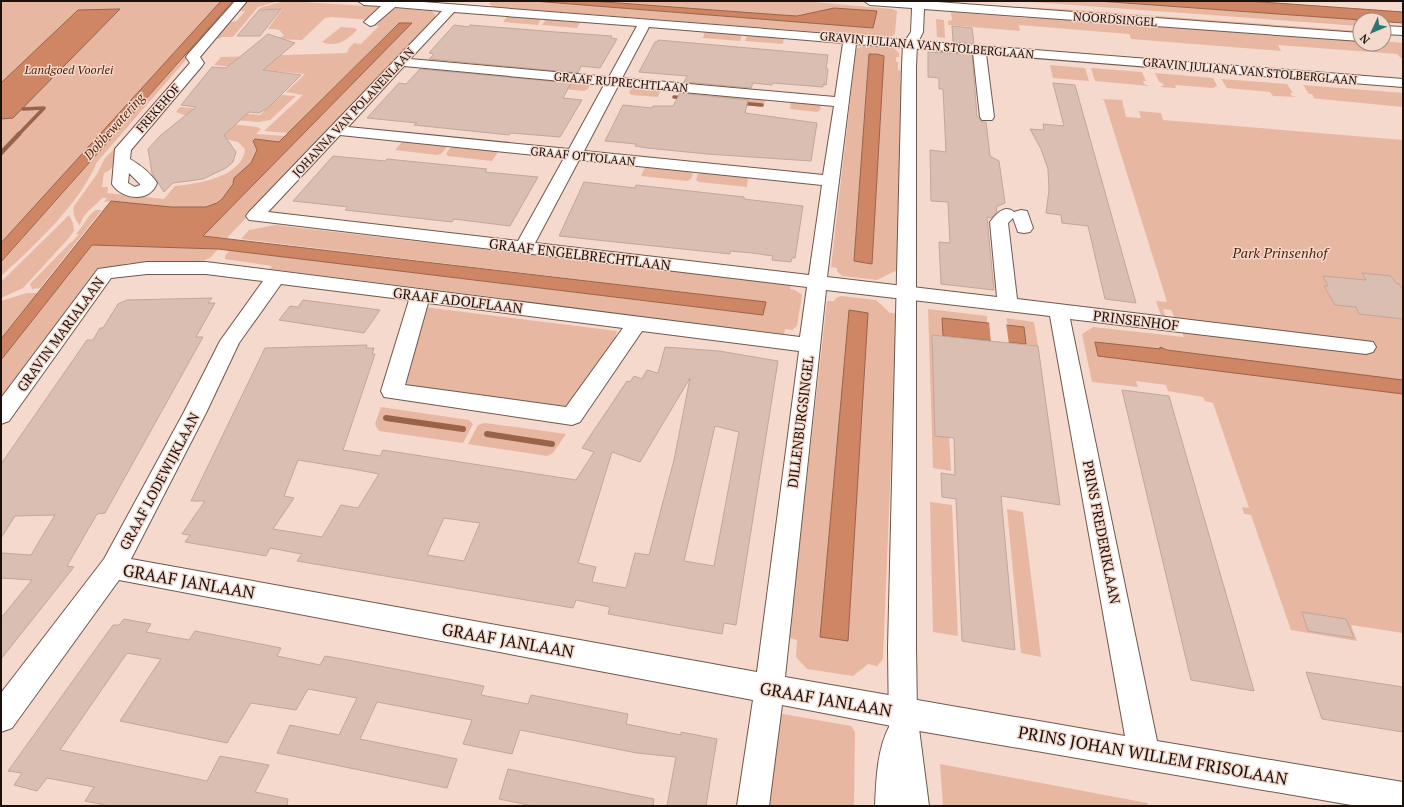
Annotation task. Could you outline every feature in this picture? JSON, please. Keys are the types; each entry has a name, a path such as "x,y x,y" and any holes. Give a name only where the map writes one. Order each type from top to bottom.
{"street":[{"name":"FREKEHOF","path":"123,162 123,149 197,63 193,57 241,1"},
{"name":"GRAVIN JULIANA VAN STOLBERGLAAN","path":"364,1 850,39 907,37 979,49 1403,83"},
{"name":"NOORDSINGEL","path":"870,1 918,3 1352,36"},
{"name":"NOORDSINGEL","path":"982,1 1352,27"},
{"path":"904,2 904,17"},
{"path":"370,22 392,3"},
{"path":"912,806 902,713 905,293 907,37 917,32 918,3"},
{"name":"JOHANNA VAN POLANENLAAN","path":"255,216 451,8"},
{"path":"523,248 645,23"},
{"path":"1392,30 1403,31"},
{"name":"DILLENBURGSINGEL","path":"753,806 769,689 809,345 850,39"},
{"path":"1392,39 1403,40"},
{"path":"979,49 987,117"},
{"name":"GRAAF RUPRECHTLAAN","path":"400,62 842,102"},
{"name":"GRAAF OTTOLAAN","path":"336,130 831,181"},
{"name":"GRAAF ENGELBRECHTLAAN","path":"255,216 905,293"},
{"path":"1008,305 999,222 1018,219"},
{"name":"GRAAF ADOLFLAAN","path":"105,273 147,268 206,268 809,345"},
{"name":"GRAVIN MARIALAAN","path":"1,415 105,273"},
{"name":"GRAAF LODEWIJKLAAN","path":"1,716 113,567 195,413 230,341 276,277"},
{"name":"PRINSENHOF","path":"905,293 1366,347"},
{"path":"420,295 392,391 572,416 638,322"},
{"name":"PRINS FREDERIKLAAN","path":"1059,311 1144,754"},
{"name":"GRAAF JANLAAN","path":"113,567 902,713"},
{"path":"891,806 892,781 902,713"},
{"name":"PRINS JOHAN WILLEM FRISOLAAN","path":"902,713 1403,798"}],"green space":[{"name":"Landgoed Voorlei","path":"1,1 221,1 1,243"},
{"path":"233,1 237,1 97,162 89,178 68,209 42,238 1,276 1,263"},
{"path":"247,1 279,1 258,7 233,37 216,38 229,22 237,21 245,11 238,11"},
{"path":"285,1 384,7 370,20 332,17 325,18 302,40 272,39 284,36 279,30 268,29 282,9 259,9"},
{"path":"492,1 533,1 873,28 877,11 834,8 797,16 591,1 802,1 892,9 897,11 895,33 893,36 887,37 494,7 489,4"},
{"path":"1018,1 1098,1 1352,19 1352,25"},
{"path":"1007,7 1061,9 1352,30 1352,32"},
{"path":"398,8 431,11 435,14 435,17 227,238 203,236 412,23 398,23 288,133 264,131 303,95 286,92 305,74 214,65 221,57 347,53 349,48 354,43 361,44 379,26 373,25 388,11"},
{"path":"951,12 1027,18 1027,15 1352,39 1352,51 1278,45 1281,51 1131,39 1129,34 1019,25 1020,31 948,25 948,21 952,20"},
{"path":"508,15 541,18 538,25 503,22"},
{"path":"547,18 581,21 577,28 542,25"},
{"path":"936,19 944,20 945,38 937,37"},
{"path":"341,27 355,28 357,30 341,42 327,44 322,42"},
{"path":"705,31 742,34 740,41 703,38"},
{"path":"747,35 784,37 783,44 745,41"},
{"path":"1392,42 1403,43 1403,60 1397,54 1371,52 1392,52"},
{"path":"864,46 894,48 899,53 899,57 896,57 896,62 898,62 898,70 901,71 900,81 902,81 897,271 877,280 842,276 837,271 837,268 831,267 857,48","holes":["873,53 881,54 871,263 854,261 869,55"]},
{"path":"1050,65 1085,68 1089,81 1053,78"},
{"path":"1091,68 1142,72 1146,81 1143,81 1144,84 1149,86 1095,81"},
{"path":"1155,73 1213,78 1217,86 1213,88 1175,85 1176,88 1160,87 1164,85 1159,82"},
{"path":"1221,79 1287,84 1293,93 1290,93 1292,96 1298,97 1273,96 1270,92 1227,88"},
{"path":"568,82 588,83 590,85 588,89 584,91 563,89"},
{"path":"1303,85 1403,93 1403,107 1310,98 1314,98 1312,94 1309,94"},
{"path":"636,87 661,89 658,97 632,95 629,93 631,89"},
{"path":"282,95 296,96 270,120 259,122 187,116 176,112 180,107 260,115"},
{"path":"719,95 766,99 763,107 716,103"},
{"name":"Park Prinsenhof","path":"1101,99 1122,100 1126,117 1141,118 1139,111 1161,113 1163,120 1403,140 1403,633 1351,625 1357,641 1291,630 1251,515 1244,514 1242,507 1249,508 1213,403 1205,401 1203,397 1168,391 1166,385 1136,381 1138,387 1092,382 1082,334 1093,327 1184,337 1171,310 1163,309 1166,318 1162,318 1156,301 1167,302 1104,100","holes":["1095,342 1193,353 1200,368 1098,356"]},
{"path":"791,101 818,104 821,106 820,110 817,112 790,109"},
{"path":"225,123 257,127 261,129 256,134 285,136 279,142 253,142 257,150 251,164 234,178 233,183 222,199 217,203 205,207 171,207 111,201 104,202 107,198 102,198 84,216 80,225 77,222 74,214 74,206 97,174 105,158 116,147 119,147 113,166 104,173 102,187 108,187 107,193 164,199 175,186 206,181 228,172 242,159 245,149 238,142 221,138"},
{"path":"402,142 445,146 446,148 441,154 437,155 395,150"},
{"path":"454,147 498,152 492,161 448,156 446,154 450,148"},
{"path":"645,167 690,171 693,174 691,179 687,181 641,176"},
{"path":"702,173 748,178 747,187 699,182 696,180 698,174"},
{"path":"96,210 102,210 40,288 32,289 30,284 72,242 79,234 76,234 88,218"},
{"path":"69,215 73,223 74,231 68,239 23,288 1,298 1,282"},
{"path":"275,225 791,285 790,289 795,290 802,295 797,326 792,330 785,329 784,334 270,269 272,266 225,259 225,256 230,250 763,315 766,302 241,239 249,230"},
{"path":"92,245 218,249 210,258 203,261 129,263 114,267 1,402 1,360"},
{"path":"27,293 38,293 1,339 1,301"},
{"path":"841,296 876,300 890,313 897,313 883,659 877,666 868,664 853,676 807,669 796,657 797,640 789,638 827,301 834,301 836,298"},
{"path":"424,307 617,331 615,338 621,338 569,406 409,385 404,382"},
{"path":"928,309 987,316 987,323 942,318 943,336 932,335 935,413 948,415 951,471 933,468"},
{"path":"1006,318 1034,322 1038,346 1026,344 1024,327 1008,325"},
{"path":"381,407 469,420 473,424 463,443 379,431 375,424"},
{"path":"485,423 566,434 553,453 547,456 468,444 478,425"},
{"path":"930,502 952,505 958,636 933,632"},
{"path":"1007,509 1023,512 1041,657 1021,653"},
{"path":"783,714 851,726 855,732 854,806 760,806 771,718"},
{"path":"940,764 1147,803 1148,806 943,806"}],"water":[{"name":"Dobbewatering","path":"221,1 233,1 1,262 1,243"},
{"path":"533,1 591,1 797,16 834,8 877,11 873,28"},
{"path":"1098,1 1247,1 1403,12 1403,23 1392,22 1392,12 1352,12 1352,19"},
{"path":"120,9 13,118 1,119 1,83 78,10"},
{"path":"399,23 412,23 203,236 766,302 763,315 218,249 92,245 1,360 1,339 111,201 171,207 206,207 217,203 222,199 233,184 234,178 251,163 257,150 253,141 255,139 279,142"},
{"path":"869,54 884,56 872,264 854,261"},
{"path":"849,310 868,313 848,641 820,637"},
{"path":"942,318 1024,327 1026,344 943,336"},
{"path":"1095,342 1160,349 1160,347 1167,350 1403,380 1403,394 1098,356"}],"pier":[{"path":"989,321 1006,323 1009,344 991,343"}],"building":[{"path":"281,9 260,36 237,36 259,10"},
{"path":"454,25 612,36 611,38 617,39 600,68 581,66 578,73 429,59 434,54 429,53"},
{"path":"952,26 972,28 974,44 953,42"},
{"path":"268,34 295,43 263,70 301,75 268,108 259,113 249,112 224,135 236,152 233,162 226,168 203,179 173,183 164,192 152,173 148,149 161,135 196,107 181,105 212,67 226,68"},
{"path":"658,40 828,55 826,85 823,84 823,87 753,83 751,88 684,82 687,76 639,72 655,42"},
{"path":"928,52 972,54 977,116 982,122 986,122 990,156 999,161 1005,203 996,207 997,212 991,218 987,217 994,290 941,284 939,242 950,243 948,202 931,201 930,150 946,152 943,89 939,89 939,78 928,77"},
{"path":"420,69 571,83 563,98 582,100 560,137 511,133 509,135 414,125 417,123 367,118 399,83 406,84"},
{"path":"1053,83 1075,85 1136,303 1105,299 1088,226 1062,223 1061,215 1046,213 1049,190 1048,169 1041,149 1030,129 1044,130 1043,124 1064,126"},
{"path":"680,93 748,100 745,113 817,123 811,161 707,154 647,148 635,146 636,144 605,141 623,105 652,108 653,106 673,106"},
{"path":"333,156 385,161 387,159 487,169 485,172 538,177 510,226 454,219 452,222 345,210 348,207 293,201"},
{"path":"584,182 635,188 636,185 744,197 744,199 803,206 795,258 792,258 791,262 772,260 773,256 752,253 730,251 730,254 559,236"},
{"path":"1362,273 1391,276 1396,283 1399,284 1403,290 1403,319 1359,314 1356,307 1335,305 1324,286 1328,286 1323,276 1366,280"},
{"path":"212,298 208,303 215,303 196,337 203,337 105,513 97,514 67,566 74,567 1,659 1,618 32,580 1,578 1,553 31,555 55,515 15,516 1,538 1,464 87,340 93,340 100,328 103,328 118,304 127,300"},
{"path":"303,300 380,310 364,333 279,320 290,306 298,307"},
{"path":"932,335 1038,346 1060,505 1001,496 1015,650 962,641 956,499 942,497 941,473 955,475 954,438 935,436"},
{"path":"367,345 366,348 374,348 372,354 375,354 343,450 380,456 383,450 576,480 594,452 582,448 627,381 630,382 634,376 642,379 647,370 658,373 665,347 719,351 778,361 736,625 724,623 722,634 608,614 610,607 576,600 573,608 297,561 302,554 270,548 266,556 185,542 190,535 182,534 205,501 191,501 265,348","holes":["690,378 674,460 649,555 635,553 626,588 592,582 596,567 578,563 612,452 640,462","715,426 739,432 714,566 684,561","298,460 379,474 358,508 341,505 322,537 273,529 294,498 284,496","444,518 480,523 464,561 427,555"]},
{"path":"1122,390 1169,396 1254,691 1191,680"},
{"path":"1302,612 1346,619 1354,638 1308,631"},
{"path":"124,619 151,624 146,632 189,640 195,631 281,648 277,656 320,665 325,656 348,660 484,686 481,695 528,704 531,695 628,714 626,724 681,735 681,732 717,739 706,806 667,806 676,757 637,753 520,730 512,754 463,744 472,720 377,702 360,739 457,759 447,788 277,753 290,725 339,735 357,698 308,689 296,710 251,703 227,743 120,721 161,659 127,653 60,750 207,781 220,756 269,765 255,792 288,799 287,806 109,806 85,801 94,787 47,778 37,791 14,785 22,773 8,771 113,625 119,625"},
{"path":"1306,672 1403,687 1403,732 1322,719"},
{"path":"508,769 654,799 653,806 533,806 499,799"}],"waterway":[{"path":"674,97 685,98"},
{"path":"740,103 762,105"},
{"path":"18,135 44,108 23,109"},
{"path":"1,153 19,134"},
{"path":"386,418 463,429"},
{"path":"487,434 552,444"}]}
